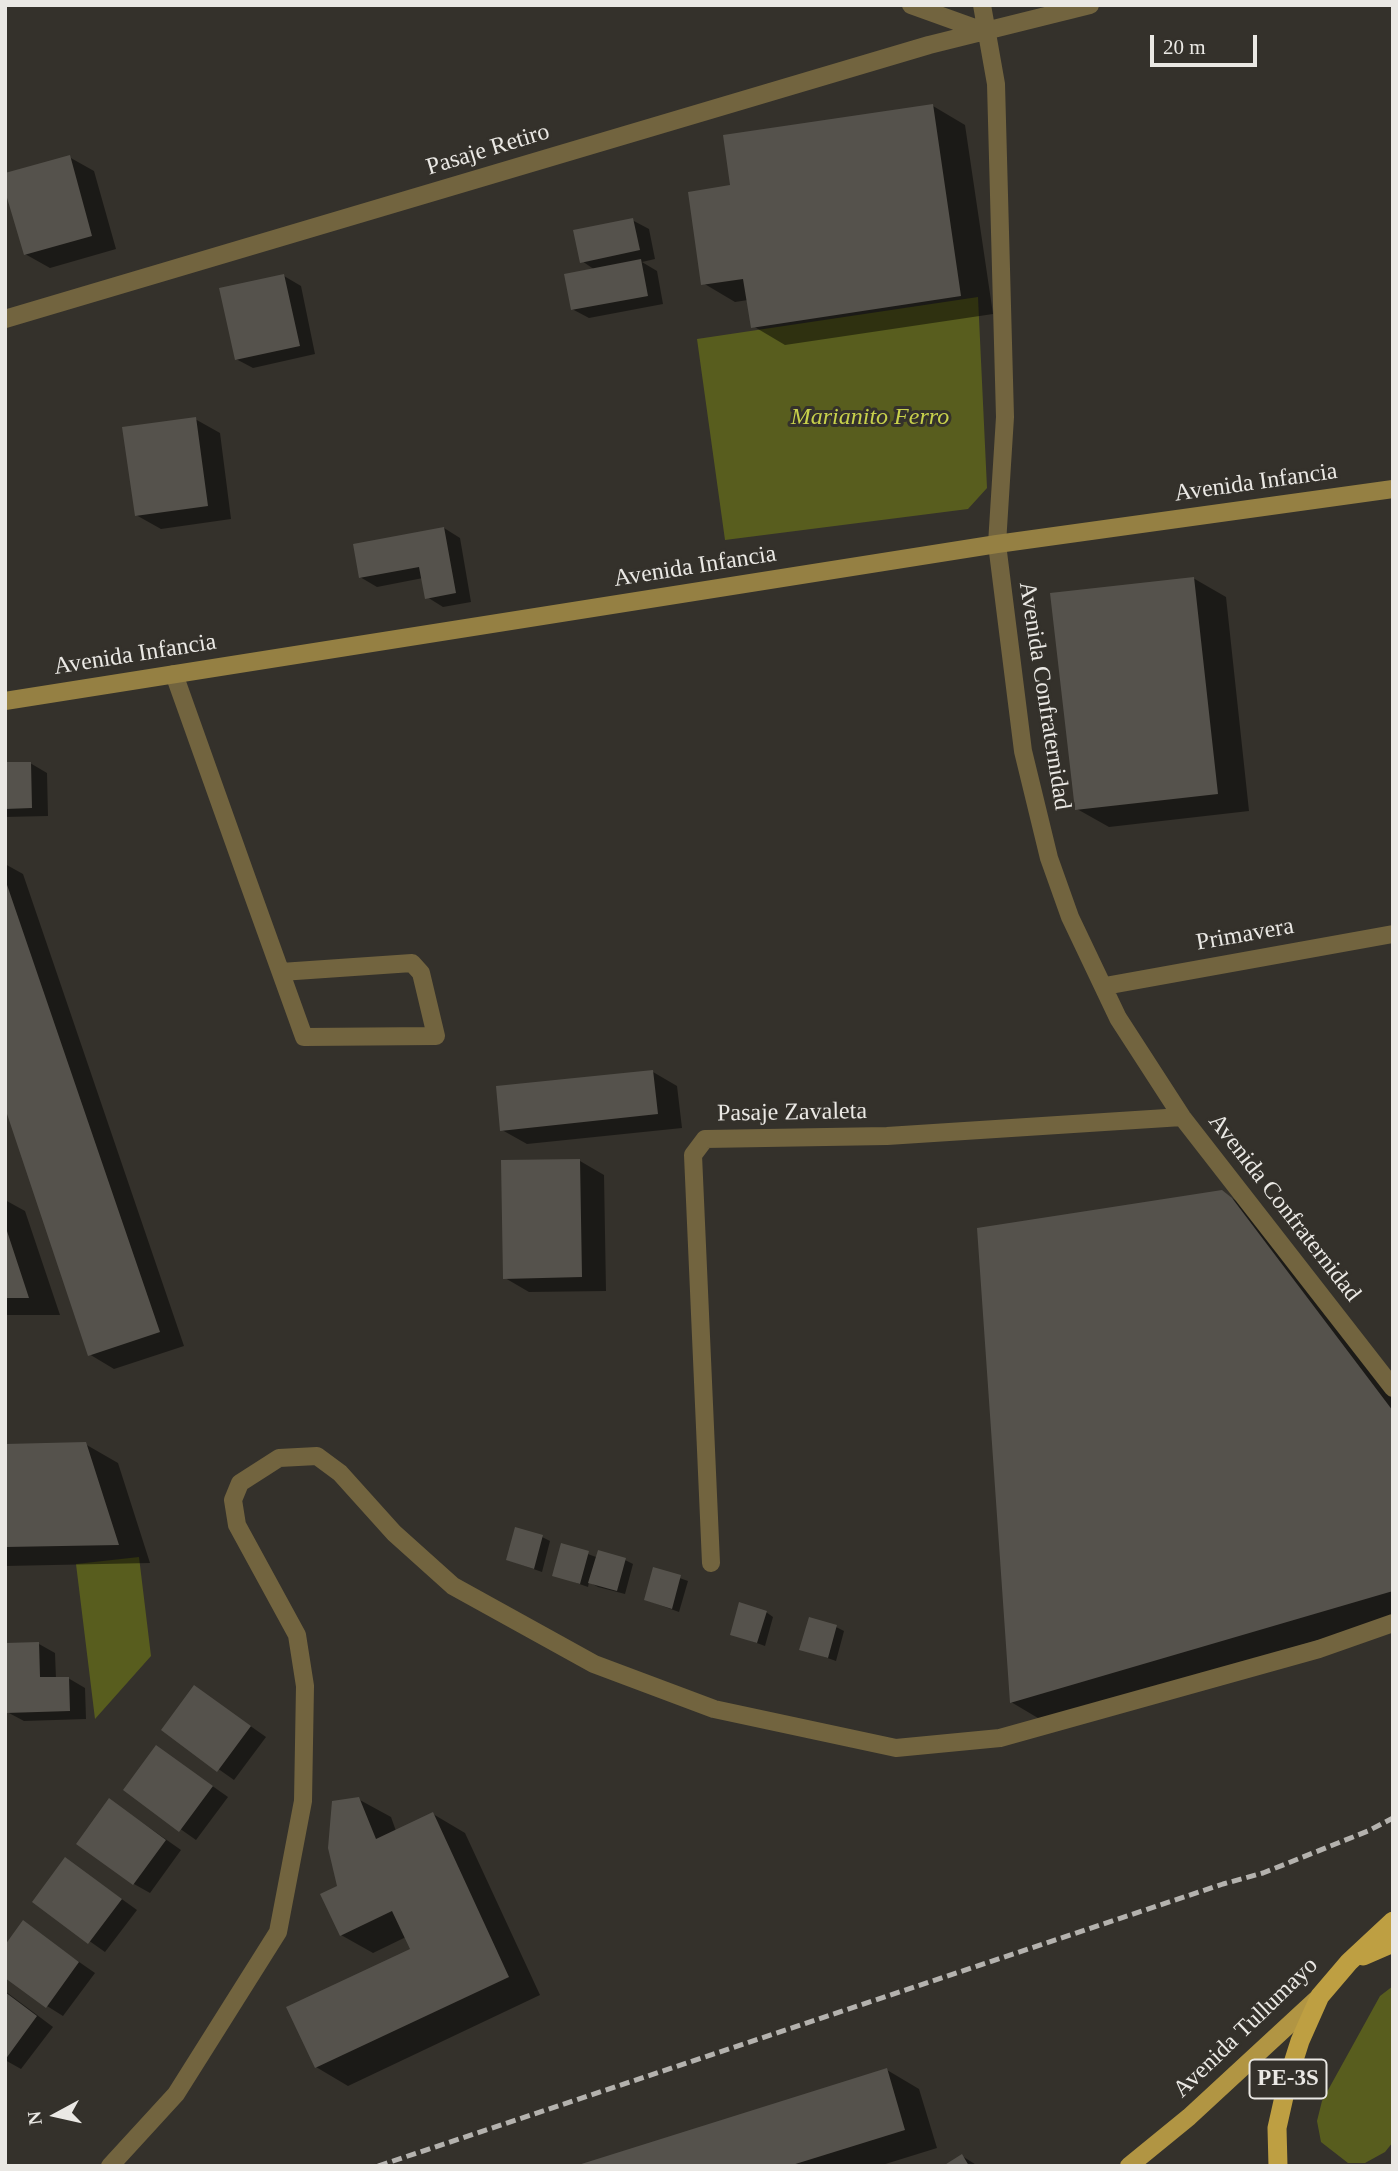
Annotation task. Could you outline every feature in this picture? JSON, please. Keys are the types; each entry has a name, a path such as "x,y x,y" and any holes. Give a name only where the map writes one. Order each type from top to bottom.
{"highway":[{"name":"Avenida Tullumayo","path":"1320,1996 1349,1962 1393,1921"},
{"path":"1349,1962 1393,1942"},
{"name":"PE-3S","path":"1278,2166 1277,2128 1288,2079 1300,2040 1320,1996"}],"main road":[{"name":"Avenida Infancia","path":"5,701 997,544 1393,489"},
{"name":"Avenida Tullumayo","path":"1129,2166 1189,2117 1320,1996"}],"street":[{"path":"911,5 986,32"},
{"name":"Avenida Confraternidad","path":"982,5 996,84 1005,417 997,544 1023,751 1049,858 1070,917 1118,1018 1182,1117 1393,1388"},
{"name":"Pasaje Retiro","path":"5,319 929,45 1090,5"},
{"path":"174,674 304,1037 436,1036 421,973 412,963 281,972"},
{"name":"Primavera","path":"1105,986 1393,934"},
{"name":"Pasaje Zavaleta","path":"711,1563 693,1155 705,1139 887,1136 1182,1117"},
{"path":"110,2166 176,2094 278,1932 303,1801 305,1686 297,1635 237,1525 233,1500 240,1483 279,1458 317,1456 340,1473 394,1533 453,1586 594,1664 714,1709 896,1748 1000,1738 1320,1648 1393,1623"}],"green space":[{"name":"Marianito Ferro","path":"978,297 987,488 968,509 725,540 697,339"},
{"path":"139,1557 151,1656 95,1719 76,1564"},
{"path":"1393,1986 1393,2142 1385,2152 1365,2163 1348,2163 1321,2142 1317,2121 1322,2101 1380,1996"}],"building":[{"path":"933,104 961,296 751,328 743,279 701,285 688,192 730,185 723,135"},
{"path":"70,155 92,236 24,255 5,191 5,173"},
{"path":"633,218 640,250 580,263 573,230"},
{"path":"641,259 648,296 571,310 564,274"},
{"path":"284,274 300,346 235,360 219,288"},
{"path":"196,417 208,506 135,516 122,427"},
{"path":"444,527 456,593 425,599 419,567 359,578 353,544"},
{"path":"1194,577 1218,794 1075,810 1050,593"},
{"path":"5,762 31,762 32,808 5,809"},
{"path":"5,879 160,1332 88,1356 5,1108"},
{"path":"653,1070 658,1114 500,1131 496,1086"},
{"path":"580,1159 582,1277 503,1279 501,1160"},
{"path":"1222,1190 1232,1198 1393,1411 1393,1591 1010,1703 977,1228"},
{"path":"6,1228 29,1298 5,1298"},
{"path":"86,1442 119,1545 5,1547 5,1444"},
{"path":"515,1527 543,1535 534,1569 506,1560"},
{"path":"561,1543 589,1551 580,1584 552,1576"},
{"path":"598,1550 626,1558 617,1591 588,1583"},
{"path":"653,1567 681,1575 672,1609 644,1600"},
{"path":"739,1602 767,1611 757,1643 730,1635"},
{"path":"809,1617 837,1625 828,1658 799,1650"},
{"path":"39,1642 40,1677 69,1677 70,1711 6,1713 5,1643"},
{"path":"194,1685 251,1726 217,1772 161,1730"},
{"path":"156,1745 213,1786 179,1832 123,1790"},
{"path":"359,1797 376,1839 433,1812 509,1977 315,2068 286,2007 410,1949 392,1911 340,1936 320,1894 337,1886 328,1848 332,1801"},
{"path":"109,1798 166,1840 133,1885 76,1844"},
{"path":"65,1857 122,1899 88,1944 32,1902"},
{"path":"23,1920 79,1962 46,2008 5,1978 5,1945"},
{"path":"5,1992 37,2016 5,2060"},
{"path":"887,2068 905,2130 789,2166 575,2166"},
{"path":"962,2154 969,2166 943,2166"}],"railway":[{"path":"378,2166 1223,1884 1263,1873 1368,1831 1393,1818"}]}
